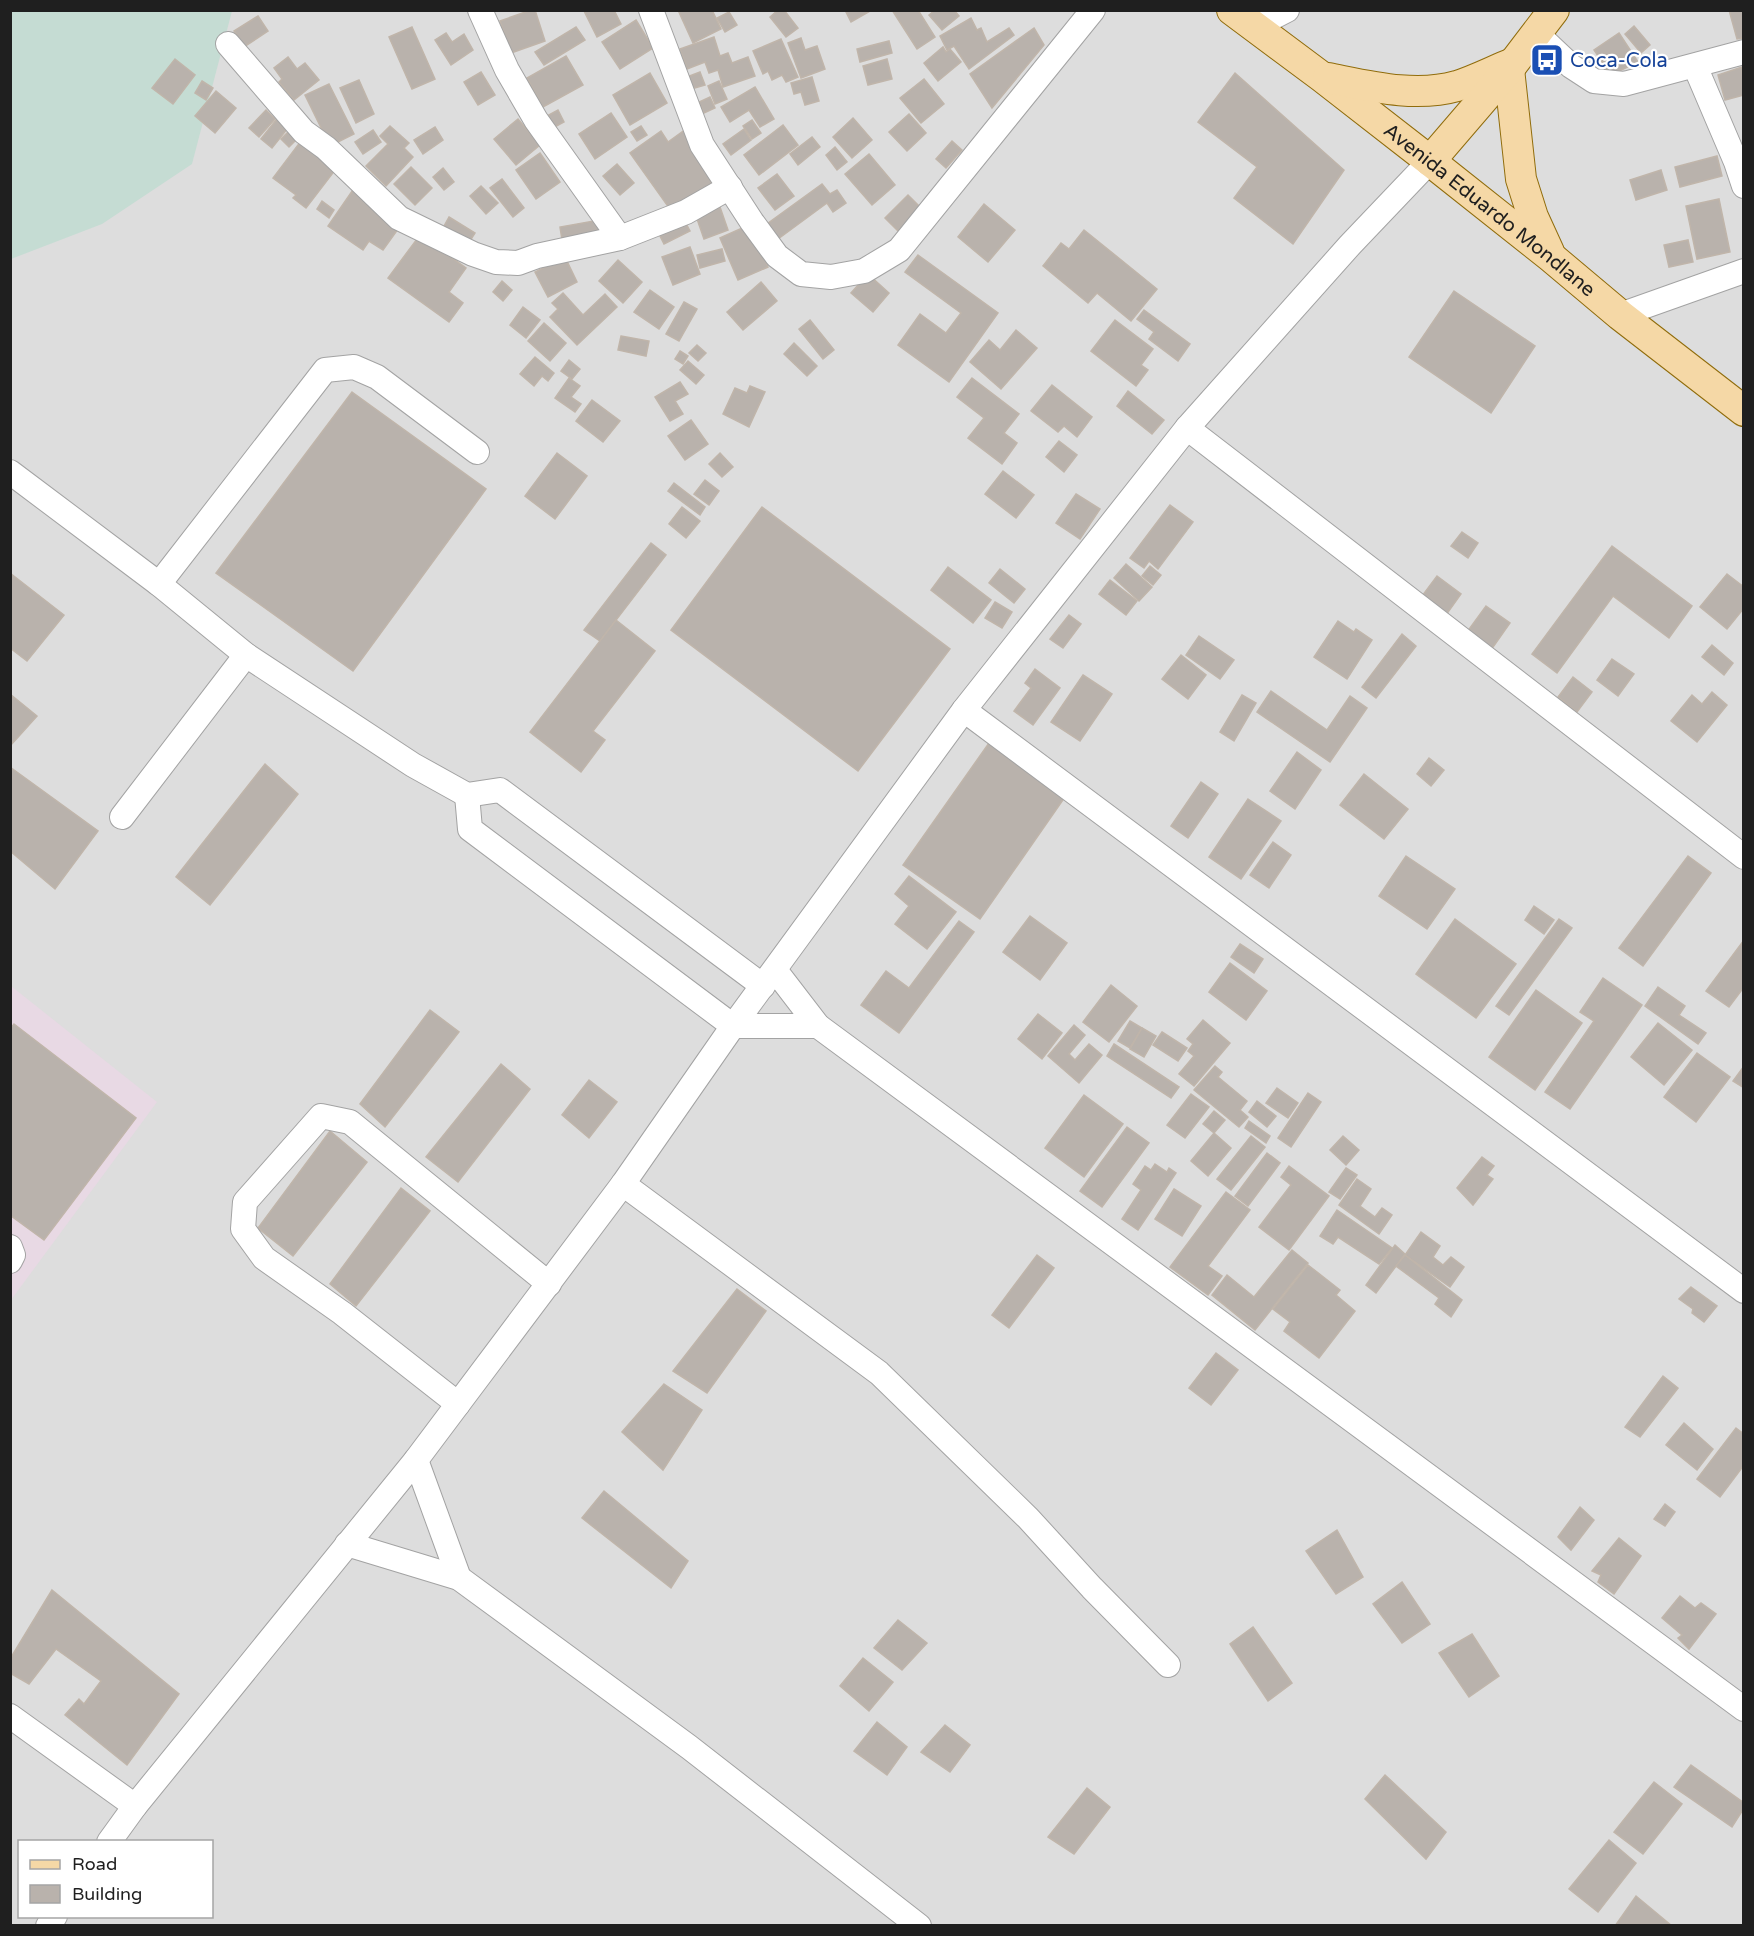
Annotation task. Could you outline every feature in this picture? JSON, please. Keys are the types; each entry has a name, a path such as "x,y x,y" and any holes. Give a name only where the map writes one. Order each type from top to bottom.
{"main road":[{"name":"Avenida Eduardo Mondlane","path":"1243,19 1430,161 1743,411"},
{"path":"1430,161 1511,66 1545,22"},
{"path":"1322,77 1380,88 1422,92 1457,86 1511,66"},
{"path":"1511,66 1521,179 1533,217 1551,257"}],"street":[{"path":"480,10 507,70 536,120 620,238"},
{"path":"651,10 702,145 730,187 777,256 801,274 831,277 864,271 899,250 1094,10"},
{"path":"1243,19 1287,10"},
{"path":"1545,22 1571,66 1594,81 1624,84 1743,52"},
{"path":"228,44 304,132 334,155 399,218 473,254 496,262 518,263 537,256 620,238 686,212 730,187"},
{"path":"1695,66 1736,162 1743,186"},
{"path":"110,1840 135,1806 416,1460 549,1284 733,1026 964,710 1187,428 1350,245 1430,161"},
{"path":"1620,315 1743,271"},
{"path":"159,584 325,370 354,367 377,378 477,452"},
{"path":"1187,428 1743,857"},
{"path":"10,472 159,584 246,655 413,765 467,795 500,790 769,978 818,1026 1743,1709"},
{"path":"122,817 246,655"},
{"path":"964,710 1743,1291"},
{"path":"467,795 470,829 733,1026 818,1026"},
{"path":"458,1404 342,1312 264,1258 243,1229 245,1202 321,1116 350,1122 549,1284"},
{"path":"622,1184 879,1373 1028,1518 1092,1588 1168,1665"},
{"path":"10,1247 13,1255 10,1261"},
{"path":"416,1460 459,1578"},
{"path":"347,1544 459,1578 689,1747 919,1926"},
{"path":"10,1716 135,1806"}],"shaded area":[{"path":"195,10 1743,11 1743,1925 11,1926 11,210"},
{"path":"11,986 157,1102 11,1300"}],"green space":[{"path":"11,11 232,11 192,164 102,224 11,259"}],"building":[{"path":"535,10 545,41 511,53 500,21"},
{"path":"614,10 621,24 597,37 584,11"},
{"path":"678,10 712,10 721,29 693,43"},
{"path":"778,10 784,10 798,28 786,37 770,17"},
{"path":"845,10 872,10 851,22"},
{"path":"892,10 918,10 935,37 917,49"},
{"path":"935,10 954,10 959,16 942,30 929,15"},
{"path":"1729,10 1744,10 1744,38 1737,39"},
{"path":"729,12 737,25 725,32 717,18"},
{"path":"258,16 268,31 244,47 234,31"},
{"path":"971,18 977,30 981,28 987,42 1009,28 1014,35 969,69 954,46 947,50 940,36"},
{"path":"636,20 653,48 620,69 602,42"},
{"path":"1634,26 1650,45 1641,53 1625,34"},
{"path":"412,27 435,79 412,89 389,37"},
{"path":"576,27 585,40 544,65 535,52"},
{"path":"1034,28 1044,45 992,108 970,74"},
{"path":"446,33 452,42 464,34 473,50 451,65 435,40"},
{"path":"1619,33 1638,62 1611,75 1594,50"},
{"path":"714,37 720,56 728,53 732,63 748,57 755,76 723,87 718,70 709,73 705,62 687,69 680,49"},
{"path":"801,38 805,50 817,46 825,69 801,78 788,43"},
{"path":"781,39 798,77 786,82 782,75 772,80 768,71 763,74 753,51"},
{"path":"889,41 892,53 860,62 857,49"},
{"path":"943,47 946,52 950,49 961,62 938,81 924,63"},
{"path":"566,56 583,85 543,107 527,78"},
{"path":"288,57 297,69 305,63 319,80 294,100 279,82 282,79 274,68"},
{"path":"175,59 195,75 173,104 152,88"},
{"path":"887,59 892,79 868,85 863,66"},
{"path":"1742,67 1744,95 1725,100 1718,75"},
{"path":"481,72 495,95 478,105 464,82"},
{"path":"700,72 705,85 691,89 687,77"},
{"path":"650,73 667,103 630,125 613,95"},
{"path":"1235,73 1344,170 1293,244 1234,198 1257,167 1198,122"},
{"path":"812,77 819,101 805,105 801,92 794,94 791,83"},
{"path":"924,79 944,104 921,123 900,98"},
{"path":"359,80 374,114 356,123 340,88"},
{"path":"202,81 213,88 206,100 195,93"},
{"path":"719,81 727,99 715,104 708,86"},
{"path":"329,84 354,134 330,146 305,95"},
{"path":"755,87 774,119 760,127 749,110 730,122 721,107"},
{"path":"216,91 236,108 215,133 195,116"},
{"path":"710,97 715,108 704,113 699,102"},
{"path":"266,110 275,119 259,137 249,128"},
{"path":"558,110 564,122 551,129 545,117"},
{"path":"611,113 627,137 595,159 579,134"},
{"path":"909,114 926,133 907,151 889,132"},
{"path":"280,115 291,124 272,148 261,139"},
{"path":"853,118 872,140 852,158 833,137"},
{"path":"518,119 540,145 516,165 494,139"},
{"path":"752,120 761,133 752,139 743,126"},
{"path":"783,125 798,145 759,175 744,155"},
{"path":"390,126 409,143 404,148 413,157 386,186 366,166 388,144 380,136"},
{"path":"641,126 647,135 637,141 631,132"},
{"path":"435,127 443,140 423,154 414,140"},
{"path":"292,128 300,136 289,147 281,139"},
{"path":"686,129 720,177 672,212 630,153 661,131 668,142"},
{"path":"744,129 751,140 731,155 723,144"},
{"path":"373,130 381,142 363,154 355,142"},
{"path":"304,137 339,165 306,208 293,198 296,195 273,178"},
{"path":"812,137 820,147 798,165 790,154"},
{"path":"952,141 962,150 946,168 936,159"},
{"path":"835,147 847,162 837,170 826,155"},
{"path":"540,153 560,182 536,199 516,170"},
{"path":"869,154 895,185 872,205 845,174"},
{"path":"1717,156 1722,176 1680,187 1675,167"},
{"path":"617,164 634,183 620,195 603,176"},
{"path":"411,167 432,188 415,205 394,184"},
{"path":"443,168 454,182 444,190 433,177"},
{"path":"1661,170 1667,190 1636,200 1630,180"},
{"path":"777,174 794,196 775,210 758,188"},
{"path":"502,179 524,208 513,217 490,188"},
{"path":"822,184 830,194 837,190 846,203 833,212 827,203 778,239 767,224"},
{"path":"481,186 498,203 486,214 470,196"},
{"path":"355,187 398,229 383,250 369,241 363,250 328,226"},
{"path":"908,195 921,208 898,231 885,218"},
{"path":"1719,199 1730,252 1697,259 1686,206"},
{"path":"322,201 334,210 329,218 317,209"},
{"path":"984,204 1015,230 988,262 958,237"},
{"path":"720,207 728,230 704,239 696,216"},
{"path":"449,217 475,233 468,244 443,228"},
{"path":"683,218 690,231 664,244 658,232"},
{"path":"599,220 602,239 563,246 560,227"},
{"path":"749,225 768,267 738,280 720,238"},
{"path":"1084,230 1157,289 1131,321 1097,293 1088,303 1043,266 1061,243 1069,249"},
{"path":"420,235 466,268 449,292 463,303 449,322 388,278"},
{"path":"1688,240 1693,262 1669,267 1664,245"},
{"path":"690,247 700,274 673,285 662,257"},
{"path":"722,249 725,261 700,268 697,255"},
{"path":"918,255 998,313 949,382 898,345 920,314 946,333 961,313 905,272"},
{"path":"565,257 577,282 548,297 535,272"},
{"path":"618,260 642,282 623,303 599,281"},
{"path":"868,274 889,293 873,312 851,293"},
{"path":"502,281 512,290 503,301 493,292"},
{"path":"761,282 777,301 743,330 727,312"},
{"path":"650,290 674,307 659,329 634,312"},
{"path":"1454,291 1535,346 1491,413 1409,357"},
{"path":"563,293 583,315 605,294 617,307 577,345 550,317 558,309 552,303"},
{"path":"684,302 697,309 679,341 666,334"},
{"path":"523,307 540,320 526,338 510,325"},
{"path":"1144,310 1190,344 1178,361 1149,339 1154,332 1137,319"},
{"path":"810,320 834,350 823,359 799,329"},
{"path":"1115,320 1153,349 1141,365 1148,370 1136,386 1091,351"},
{"path":"544,323 566,343 550,361 528,341"},
{"path":"1016,330 1037,348 1001,389 970,362 989,340 1000,350"},
{"path":"621,336 649,341 646,356 618,350"},
{"path":"794,343 817,366 807,376 784,354"},
{"path":"697,345 706,353 698,361 689,353"},
{"path":"680,351 688,356 683,364 675,359"},
{"path":"535,357 554,373 548,381 542,376 534,386 520,374"},
{"path":"569,360 580,369 572,379 561,371"},
{"path":"688,361 704,375 696,384 680,370"},
{"path":"569,378 580,386 571,397 581,404 575,412 555,398"},
{"path":"972,378 1019,414 1004,433 1017,443 1002,464 968,438 984,418 957,397"},
{"path":"680,382 688,394 675,401 683,414 670,421 655,397"},
{"path":"1052,385 1092,417 1077,437 1064,426 1058,432 1031,411"},
{"path":"750,386 765,392 749,427 723,414 735,388 747,393"},
{"path":"1128,391 1164,420 1152,434 1117,406"},
{"path":"352,392 486,489 353,671 216,573"},
{"path":"592,400 620,421 603,442 576,421"},
{"path":"691,420 708,444 685,460 668,436"},
{"path":"1059,441 1077,455 1064,472 1046,457"},
{"path":"557,453 587,476 555,519 525,496"},
{"path":"720,453 733,467 722,477 709,464"},
{"path":"1003,471 1034,495 1016,518 985,494"},
{"path":"705,480 719,491 709,505 694,494"},
{"path":"674,483 705,507 700,515 668,491"},
{"path":"1076,494 1100,509 1080,539 1056,523"},
{"path":"1170,505 1193,522 1158,569 1149,561 1144,568 1130,558"},
{"path":"682,507 700,521 686,538 669,524"},
{"path":"762,507 950,649 858,771 671,630"},
{"path":"1462,532 1478,543 1468,558 1451,546"},
{"path":"651,543 666,555 600,641 584,630"},
{"path":"1612,546 1692,606 1669,638 1613,596 1557,673 1532,654"},
{"path":"1126,564 1152,587 1139,601 1114,578"},
{"path":"1150,566 1161,575 1153,585 1142,576"},
{"path":"948,567 991,600 973,623 931,590"},
{"path":"1000,569 1025,589 1014,603 989,583"},
{"path":"10,573 64,615 27,661 10,648"},
{"path":"1727,574 1744,587 1744,608 1727,629 1700,607"},
{"path":"1437,576 1461,594 1446,615 1422,596"},
{"path":"1110,580 1137,601 1126,615 1099,594"},
{"path":"995,602 1012,612 1002,628 985,618"},
{"path":"1486,606 1510,623 1491,650 1467,632"},
{"path":"1069,615 1081,624 1063,648 1050,639"},
{"path":"616,620 655,651 593,731 605,740 581,772 530,732"},
{"path":"1338,621 1372,640 1347,679 1314,657"},
{"path":"1402,634 1416,646 1376,698 1362,687"},
{"path":"1199,636 1234,660 1220,679 1186,655"},
{"path":"1712,645 1733,663 1724,675 1702,657"},
{"path":"1181,655 1206,675 1188,699 1162,679"},
{"path":"1612,659 1634,674 1618,696 1597,680"},
{"path":"1035,669 1060,688 1033,725 1014,711 1031,688 1025,683"},
{"path":"1083,675 1112,694 1080,741 1051,722"},
{"path":"1573,677 1592,692 1577,712 1558,697"},
{"path":"1271,691 1327,730 1350,696 1367,708 1330,762 1257,712"},
{"path":"1712,692 1727,705 1697,742 1671,721 1692,695 1702,704"},
{"path":"10,694 37,716 10,746"},
{"path":"1242,695 1256,703 1234,741 1220,732"},
{"path":"989,743 1065,797 980,919 903,865"},
{"path":"1297,752 1321,770 1295,809 1270,791"},
{"path":"1429,758 1444,770 1431,786 1417,774"},
{"path":"265,764 298,794 210,905 176,877"},
{"path":"10,767 98,831 55,889 10,851"},
{"path":"1364,774 1408,809 1384,839 1340,805"},
{"path":"1201,782 1218,794 1188,838 1171,826"},
{"path":"1248,799 1281,821 1241,879 1209,857"},
{"path":"1273,842 1291,855 1269,888 1250,875"},
{"path":"1406,856 1455,889 1427,929 1379,896"},
{"path":"1688,856 1711,873 1643,966 1619,948"},
{"path":"909,876 956,912 927,949 895,924 909,906 895,894"},
{"path":"1534,906 1554,920 1544,934 1525,920"},
{"path":"1030,916 1067,943 1040,980 1003,952"},
{"path":"1455,919 1516,964 1476,1018 1416,974"},
{"path":"1559,919 1572,928 1509,1015 1496,1006"},
{"path":"959,921 974,932 899,1033 861,1005 886,971 909,988"},
{"path":"1744,940 1744,987 1729,1007 1706,991"},
{"path":"1240,944 1263,959 1254,973 1231,957"},
{"path":"1230,963 1267,991 1246,1020 1209,992"},
{"path":"1603,978 1642,1005 1570,1109 1545,1092 1594,1021 1580,1012"},
{"path":"1111,985 1137,1006 1109,1042 1083,1022"},
{"path":"1658,987 1685,1006 1679,1015 1706,1033 1698,1044 1645,1006"},
{"path":"1536,990 1582,1023 1535,1090 1489,1057"},
{"path":"430,1010 459,1032 385,1127 360,1104"},
{"path":"1038,1014 1062,1033 1042,1059 1018,1039"},
{"path":"1203,1020 1230,1043 1194,1086 1179,1074 1194,1056 1188,1051 1193,1044 1187,1039"},
{"path":"1130,1021 1142,1028 1130,1048 1118,1041"},
{"path":"1658,1023 1692,1050 1664,1085 1631,1057"},
{"path":"14,1024 136,1118 44,1240 10,1215 10,1029"},
{"path":"1074,1025 1085,1035 1069,1054 1075,1060 1089,1044 1102,1055 1079,1083 1048,1056"},
{"path":"1142,1028 1156,1036 1144,1057 1130,1049"},
{"path":"1162,1032 1187,1048 1178,1061 1153,1045"},
{"path":"1114,1044 1179,1087 1171,1098 1107,1056"},
{"path":"1697,1053 1730,1077 1696,1122 1664,1097"},
{"path":"501,1064 530,1089 458,1182 426,1157"},
{"path":"1215,1066 1222,1072 1218,1077 1247,1101 1240,1110 1248,1117 1239,1127 1194,1090"},
{"path":"1744,1066 1744,1088 1733,1081"},
{"path":"589,1080 617,1102 589,1138 562,1115"},
{"path":"1277,1088 1298,1103 1288,1118 1266,1103"},
{"path":"1308,1093 1321,1102 1291,1147 1278,1138"},
{"path":"1191,1094 1209,1107 1185,1138 1167,1125"},
{"path":"1084,1095 1123,1124 1084,1177 1045,1148"},
{"path":"1257,1101 1276,1116 1267,1127 1249,1112"},
{"path":"1214,1111 1225,1120 1214,1133 1203,1124"},
{"path":"1249,1121 1270,1136 1266,1143 1245,1128"},
{"path":"1127,1127 1149,1143 1102,1207 1080,1191"},
{"path":"330,1131 367,1162 293,1256 258,1228"},
{"path":"1214,1133 1231,1148 1208,1176 1191,1161"},
{"path":"1251,1136 1265,1147 1231,1190 1217,1179"},
{"path":"1343,1136 1359,1150 1346,1165 1330,1150"},
{"path":"1267,1153 1280,1163 1248,1206 1235,1196"},
{"path":"1482,1157 1494,1166 1487,1175 1493,1179 1473,1205 1457,1188"},
{"path":"1155,1164 1167,1172 1169,1168 1176,1173 1138,1230 1122,1219 1141,1190 1133,1184 1145,1166 1151,1170"},
{"path":"1289,1166 1329,1196 1289,1250 1259,1227 1291,1185 1281,1177"},
{"path":"1346,1168 1357,1175 1340,1199 1329,1192"},
{"path":"1357,1179 1371,1189 1360,1206 1375,1217 1382,1208 1392,1215 1379,1234 1339,1205"},
{"path":"401,1188 430,1211 356,1306 330,1284"},
{"path":"1174,1189 1201,1206 1182,1236 1155,1219"},
{"path":"1226,1192 1250,1210 1208,1266 1222,1276 1208,1295 1170,1267"},
{"path":"1337,1210 1392,1248 1379,1264 1338,1237 1333,1244 1320,1236"},
{"path":"1421,1232 1440,1246 1433,1257 1443,1265 1451,1257 1464,1267 1450,1287 1405,1255"},
{"path":"1395,1245 1405,1254 1376,1293 1366,1285"},
{"path":"1292,1250 1308,1263 1255,1330 1212,1295 1227,1275 1254,1297"},
{"path":"1037,1255 1054,1268 1009,1328 992,1315"},
{"path":"1405,1255 1462,1300 1451,1317 1435,1304 1439,1298 1396,1266"},
{"path":"1308,1265 1340,1290 1336,1295 1355,1311 1319,1358 1284,1331 1290,1322 1273,1309"},
{"path":"1691,1287 1717,1306 1704,1322 1692,1313 1693,1309 1679,1299"},
{"path":"737,1289 766,1311 707,1393 673,1371"},
{"path":"1216,1353 1238,1370 1211,1405 1189,1388"},
{"path":"1663,1376 1678,1388 1640,1437 1625,1427"},
{"path":"664,1384 702,1410 663,1470 622,1432"},
{"path":"1684,1423 1713,1449 1697,1470 1666,1445"},
{"path":"1736,1428 1744,1434 1744,1465 1720,1497 1697,1479"},
{"path":"604,1491 688,1561 671,1588 582,1518"},
{"path":"1665,1504 1675,1512 1665,1526 1654,1519"},
{"path":"1580,1507 1594,1520 1571,1550 1558,1537"},
{"path":"1337,1530 1363,1577 1336,1594 1306,1551"},
{"path":"1619,1538 1641,1556 1614,1594 1598,1582 1601,1575 1592,1571"},
{"path":"1402,1582 1430,1624 1402,1643 1373,1604"},
{"path":"52,1590 179,1694 127,1765 65,1715 79,1699 84,1704 101,1681 56,1649 29,1684 10,1673 10,1659"},
{"path":"1680,1596 1695,1608 1701,1603 1716,1614 1689,1649 1678,1638 1682,1635 1662,1618"},
{"path":"898,1620 927,1643 902,1670 874,1648"},
{"path":"1253,1627 1292,1683 1268,1701 1230,1644"},
{"path":"1472,1634 1499,1676 1469,1697 1439,1653"},
{"path":"863,1658 893,1682 869,1711 840,1686"},
{"path":"877,1722 907,1747 887,1775 854,1751"},
{"path":"945,1725 970,1745 950,1772 921,1752"},
{"path":"1691,1765 1744,1803 1744,1808 1732,1827 1674,1787"},
{"path":"1385,1775 1446,1832 1426,1859 1365,1799"},
{"path":"1654,1782 1682,1804 1643,1854 1614,1832"},
{"path":"1087,1788 1110,1807 1074,1854 1048,1837"},
{"path":"1609,1840 1636,1863 1598,1912 1569,1889"},
{"path":"1636,1896 1672,1926 1615,1926"}],"place":[{"name":"Coca-Cola","path":"1547,60"}]}
